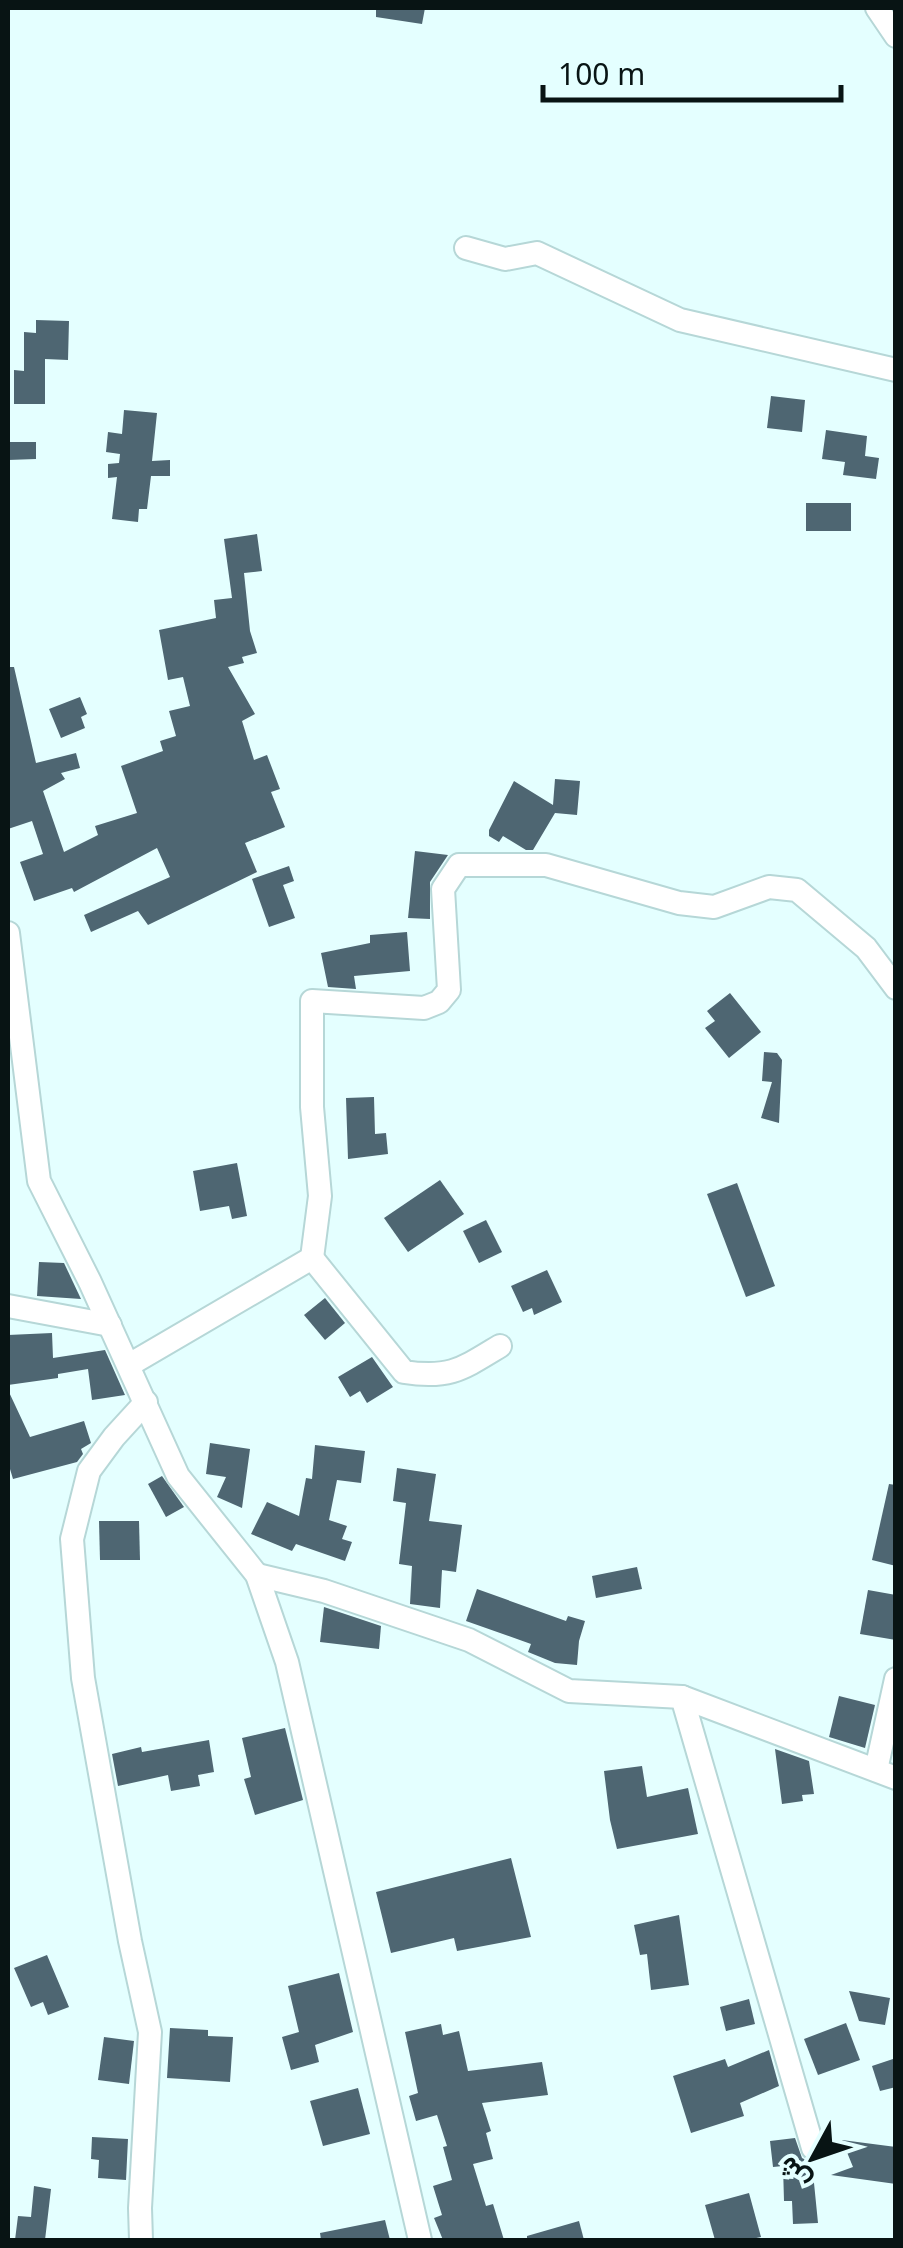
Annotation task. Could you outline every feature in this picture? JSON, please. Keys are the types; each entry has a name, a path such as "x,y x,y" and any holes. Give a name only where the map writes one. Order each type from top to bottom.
{"street":[{"path":"877,8 896,36"},
{"path":"466,248 505,259 537,253 680,320 896,370"},
{"path":"500,1346 455,1372 428,1376 404,1372 312,1258 320,1196 312,1106 312,1001 424,1008 439,1002 448,990 443,889 459,865 546,865 679,903 714,907 769,886 797,890 866,948 896,988"},
{"path":"8,933 40,1181 178,1476 257,1575 287,1662 420,2240"},
{"path":"129,1366 312,1258"},
{"path":"8,1306 110,1325"},
{"path":"142,2240 140,2208 150,2032 83,1678 72,1539 89,1471 146,1402"},
{"path":"257,1575 324,1591 469,1640 569,1690 682,1697 886,1774 896,1679"},
{"path":"682,1697 813,2148"}],"building":[{"path":"376,8 425,8 422,24 376,17"},
{"path":"36,320 69,321 68,360 45,359 45,404 14,404 14,370 24,371 24,332 36,333"},
{"path":"771,396 805,400 802,432 767,428"},
{"path":"124,410 157,413 152,461 170,460 170,476 151,476 147,509 139,509 138,522 112,519 117,477 108,478 108,464 119,463 120,454 106,452 108,432 122,434"},
{"path":"826,430 867,436 865,456 879,458 876,479 843,475 845,462 822,459"},
{"path":"8,442 36,442 36,459 8,460"},
{"path":"806,503 851,503 851,531 806,531"},
{"path":"257,534 262,571 244,573 250,631 257,653 242,657 244,663 228,667 255,714 242,721 254,760 267,755 280,789 271,792 285,827 245,843 257,872 148,925 138,911 91,932 84,915 170,877 157,848 74,892 72,888 34,901 20,862 43,854 32,821 8,829 8,667 14,667 36,763 76,753 80,768 61,773 65,779 43,791 64,852 98,835 95,826 137,813 121,766 163,751 160,741 176,736 169,711 190,706 183,677 168,680 159,630 216,618 214,600 232,598 224,539"},
{"path":"80,697 87,714 81,717 85,728 61,738 49,709"},
{"path":"555,779 580,781 577,815 555,813 533,850 503,836 499,842 489,836 514,781 553,805"},
{"path":"415,851 448,855 430,882 430,919 408,918"},
{"path":"289,866 294,881 283,885 295,918 269,927 252,879"},
{"path":"407,932 410,971 354,976 356,989 328,987 321,953 370,943 370,935"},
{"path":"730,993 761,1032 729,1058 705,1028 715,1021 707,1011"},
{"path":"764,1052 777,1053 782,1060 779,1123 761,1118 772,1082 762,1081"},
{"path":"374,1097 375,1134 386,1133 388,1154 348,1159 346,1098"},
{"path":"237,1163 247,1216 232,1219 229,1206 200,1211 193,1171"},
{"path":"440,1180 464,1214 408,1252 384,1218"},
{"path":"737,1183 775,1286 746,1297 707,1194"},
{"path":"486,1220 502,1252 479,1263 463,1231"},
{"path":"39,1262 64,1263 81,1299 37,1296"},
{"path":"547,1270 562,1302 534,1315 532,1308 523,1312 511,1286"},
{"path":"325,1298 345,1323 325,1340 304,1315"},
{"path":"52,1333 53,1358 105,1350 125,1395 92,1400 88,1369 8,1385 8,1335"},
{"path":"372,1357 393,1387 367,1403 360,1391 350,1397 338,1377"},
{"path":"8,1390 30,1437 84,1421 91,1443 81,1449 83,1454 77,1462 13,1479 8,1470"},
{"path":"210,1443 250,1449 242,1508 217,1497 226,1477 206,1474"},
{"path":"315,1445 365,1451 361,1483 337,1480 329,1520 347,1526 342,1539 352,1542 345,1561 296,1544 292,1551 251,1534 267,1502 299,1516 306,1478 312,1479"},
{"path":"397,1468 436,1474 429,1521 462,1525 456,1572 442,1570 440,1608 410,1604 412,1566 399,1564 406,1503 393,1501"},
{"path":"162,1476 184,1507 166,1517 148,1484"},
{"path":"889,1484 896,1485 896,1566 872,1560"},
{"path":"99,1521 139,1521 140,1560 100,1560"},
{"path":"637,1567 642,1589 596,1598 592,1576"},
{"path":"477,1589 566,1621 568,1616 585,1621 577,1665 555,1663 528,1652 531,1644 466,1621"},
{"path":"868,1590 896,1595 896,1640 860,1634"},
{"path":"324,1607 381,1626 379,1649 320,1642"},
{"path":"839,1696 875,1705 865,1748 829,1737"},
{"path":"285,1728 303,1800 255,1815 244,1779 251,1777 242,1738"},
{"path":"209,1740 214,1772 198,1775 200,1786 171,1791 168,1775 118,1786 112,1754"},
{"path":"775,1749 809,1761 814,1794 802,1795 803,1801 782,1804"},
{"path":"642,1766 647,1797 688,1788 698,1834 617,1849 604,1771"},
{"path":"511,1858 531,1937 457,1951 454,1938 391,1953 376,1892"},
{"path":"679,1915 689,1985 651,1990 647,1954 640,1955 634,1925"},
{"path":"47,1955 69,2007 48,2015 43,2002 31,2007 14,1968"},
{"path":"339,1973 353,2032 315,2045 319,2062 291,2070 282,2037 299,2032 288,1986"},
{"path":"849,1991 890,1998 885,2025 859,2021"},
{"path":"749,1999 755,2024 726,2031 720,2007"},
{"path":"846,2023 860,2060 818,2075 804,2039"},
{"path":"441,2024 443,2035 459,2031 468,2071 542,2062 548,2095 482,2103 491,2131 486,2133 493,2159 473,2164 486,2206 493,2204 504,2240 443,2240 434,2218 442,2215 433,2186 452,2180 443,2147 447,2146 437,2115 416,2121 409,2096 418,2093 405,2032"},
{"path":"170,2028 208,2030 208,2036 233,2037 230,2082 167,2078"},
{"path":"104,2037 134,2041 129,2084 98,2080"},
{"path":"769,2050 779,2086 740,2103 744,2116 691,2133 673,2076 725,2059 728,2067"},
{"path":"896,2058 896,2087 880,2091 872,2066"},
{"path":"358,2088 370,2134 323,2146 310,2101"},
{"path":"92,2137 128,2139 126,2180 98,2178 99,2160 91,2159"},
{"path":"795,2138 802,2158 812,2163 818,2223 793,2224 792,2201 784,2201 783,2166 773,2167 770,2141"},
{"path":"842,2140 896,2147 896,2184 831,2175 853,2167"},
{"path":"34,2186 51,2189 45,2240 15,2240 18,2216 31,2217"},
{"path":"749,2193 761,2237 715,2240 705,2205"},
{"path":"385,2220 390,2240 321,2240 320,2233"},
{"path":"579,2221 584,2240 527,2240 527,2236"}]}
